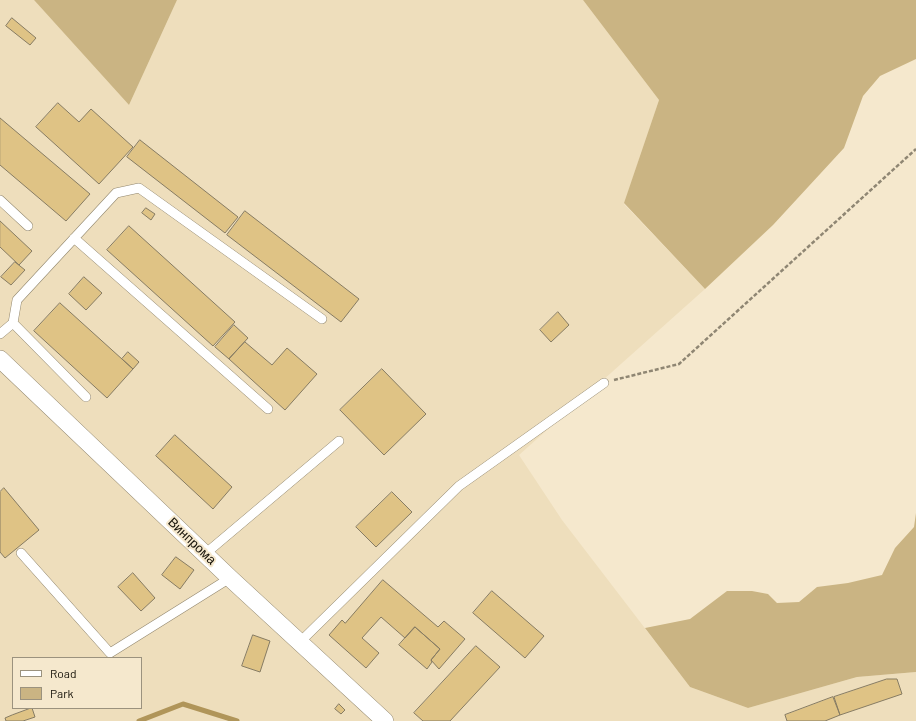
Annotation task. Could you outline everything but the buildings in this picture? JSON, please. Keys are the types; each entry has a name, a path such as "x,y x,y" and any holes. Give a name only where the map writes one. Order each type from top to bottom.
{"street":[{"name":"Винпрома","path":"0,359 230,578 385,721"}],"lane":[{"path":"0,334 13,323 17,300 116,193 139,188 322,320"},
{"path":"0,200 28,226"},
{"path":"74,238 268,409"},
{"path":"13,323 86,397"},
{"path":"300,642 459,486 604,383"},
{"path":"205,554 339,441"},
{"path":"22,553 110,653 230,578"}],"path":[{"path":"604,383 679,364 916,149"}],"shaded area":[{"path":"0,0 34,0 129,105 177,0 583,0 659,100 624,204 705,289 519,455 562,520 690,687 748,708 857,677 916,672 916,721 0,721"}],"green space":[{"path":"34,0 177,0 129,105"},
{"path":"583,0 916,0 916,59 880,76 863,96 844,148 773,225 705,289 624,203 659,100"},
{"path":"916,513 916,672 857,677 748,708 690,687 645,628 690,619 727,591 752,591 768,594 777,603 799,602 817,587 848,583 882,575 895,548 914,527"}],"waterway":[{"path":"139,721 183,704 237,721"}]}
